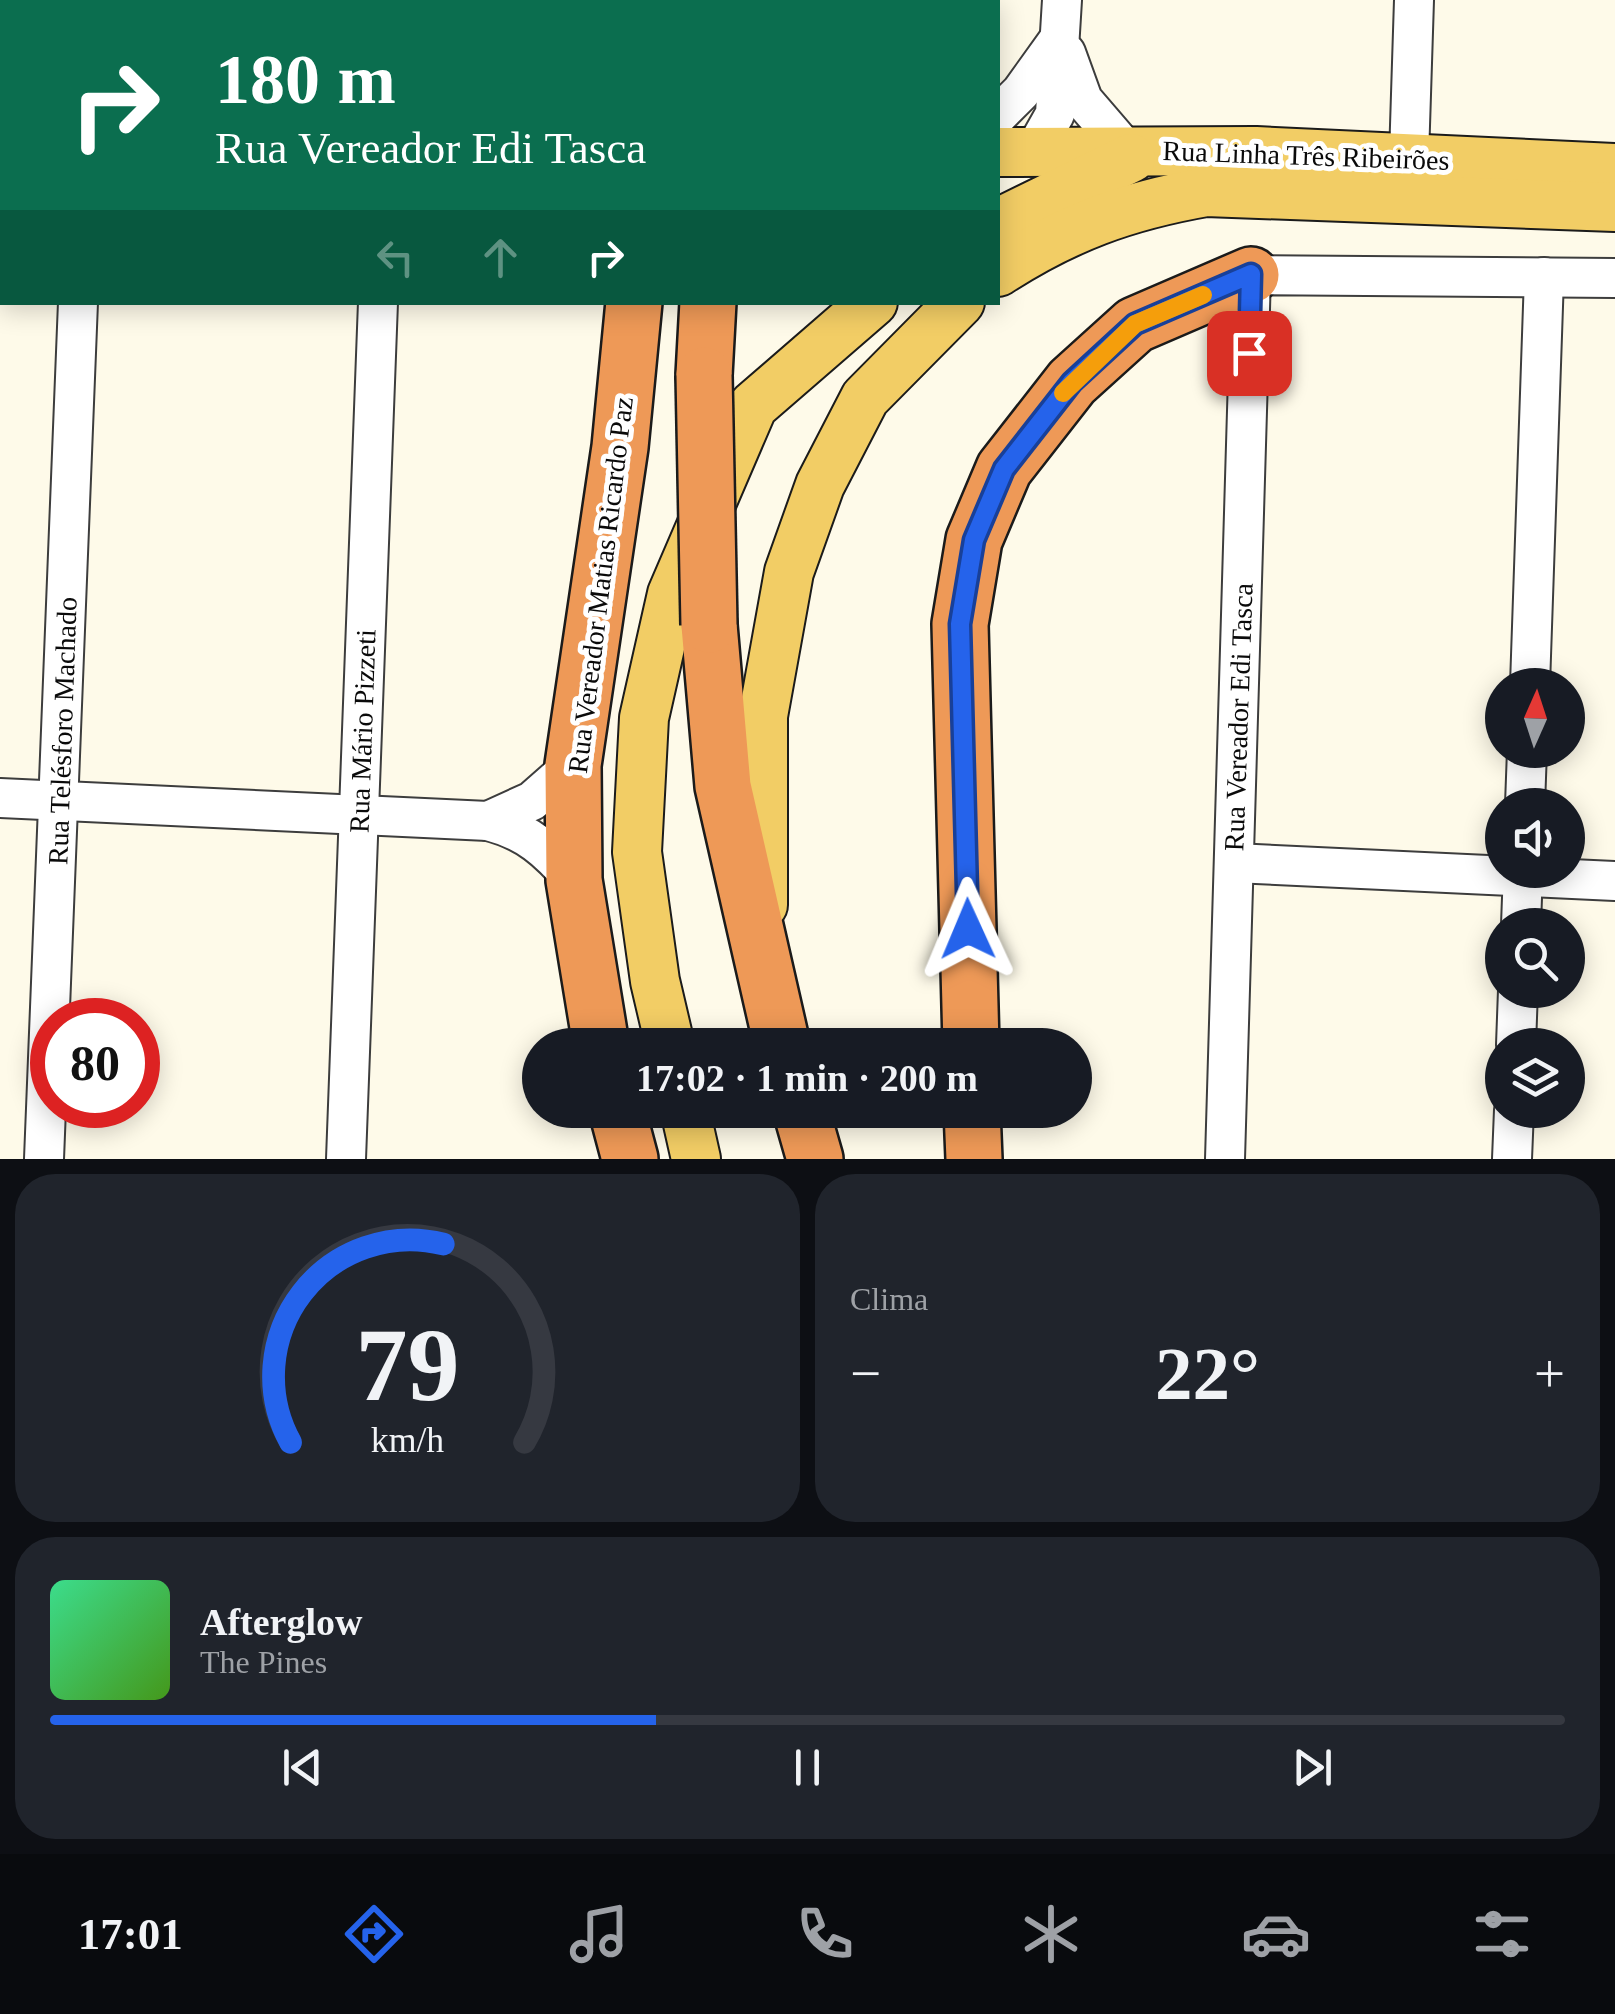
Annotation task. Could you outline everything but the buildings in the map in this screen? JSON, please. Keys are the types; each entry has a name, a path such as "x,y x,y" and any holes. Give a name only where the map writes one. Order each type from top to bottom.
{"highway":[{"path":"971,1028 960,624 974,540 1004,469 1072,382 1135,324 1251,274"},
{"name":"Rua Vereador Matias Ricardo Paz","path":"598,1028 574,880 573,764 620,447 634,305"},
{"path":"708,305 704,375 708,625 723,786 779,1028"},
{"path":"622,1128 630,1159"},
{"path":"806,1128 815,1159"},
{"path":"973,1128 974,1159"}],"main road":[{"name":"Rua Linha Três Ribeirões","path":"1015,153 1137,150 1409,157 1615,168"},
{"path":"1000,221 1137,150"},
{"name":"Rua Linha Três Ribeirões","path":"1000,271 1052,238 1139,204 1206,192 1615,207"},
{"path":"666,1028 654,981 636,852 644,718 672,594 753,406 870,305"},
{"path":"764,953 763,716 789,572 820,485 865,398 957,305"},
{"path":"689,1128 696,1159"}],"street":[{"path":"1409,157 1414,0"},
{"path":"1000,113 1022,92 1061,18"},
{"path":"1061,18 1083,100 1137,150"},
{"path":"1015,153 1055,114 1061,18"},
{"path":"1251,274 1615,278"},
{"name":"Rua Vereador Edi Tasca","path":"1225,1159 1251,274"},
{"path":"1531,668 1544,276"},
{"name":"Rua Telésforo Machado","path":"44,1159 78,305"},
{"name":"Rua Mário Pizzeti","path":"346,1159 378,305"},
{"path":"488,821 532,801 573,764"},
{"path":"0,798 488,821 518,829 548,850 574,880"},
{"path":"1234,864 1485,872"},
{"path":"1585,878 1615,881"},
{"path":"1512,1159 1513,1128"}],"slow traffic":[{"path":"1063,393 1135,324 1203,295"}],"route":[{"path":"968,929 960,624 974,540 1004,469 1072,382 1135,324 1251,274 1249,353"}]}
